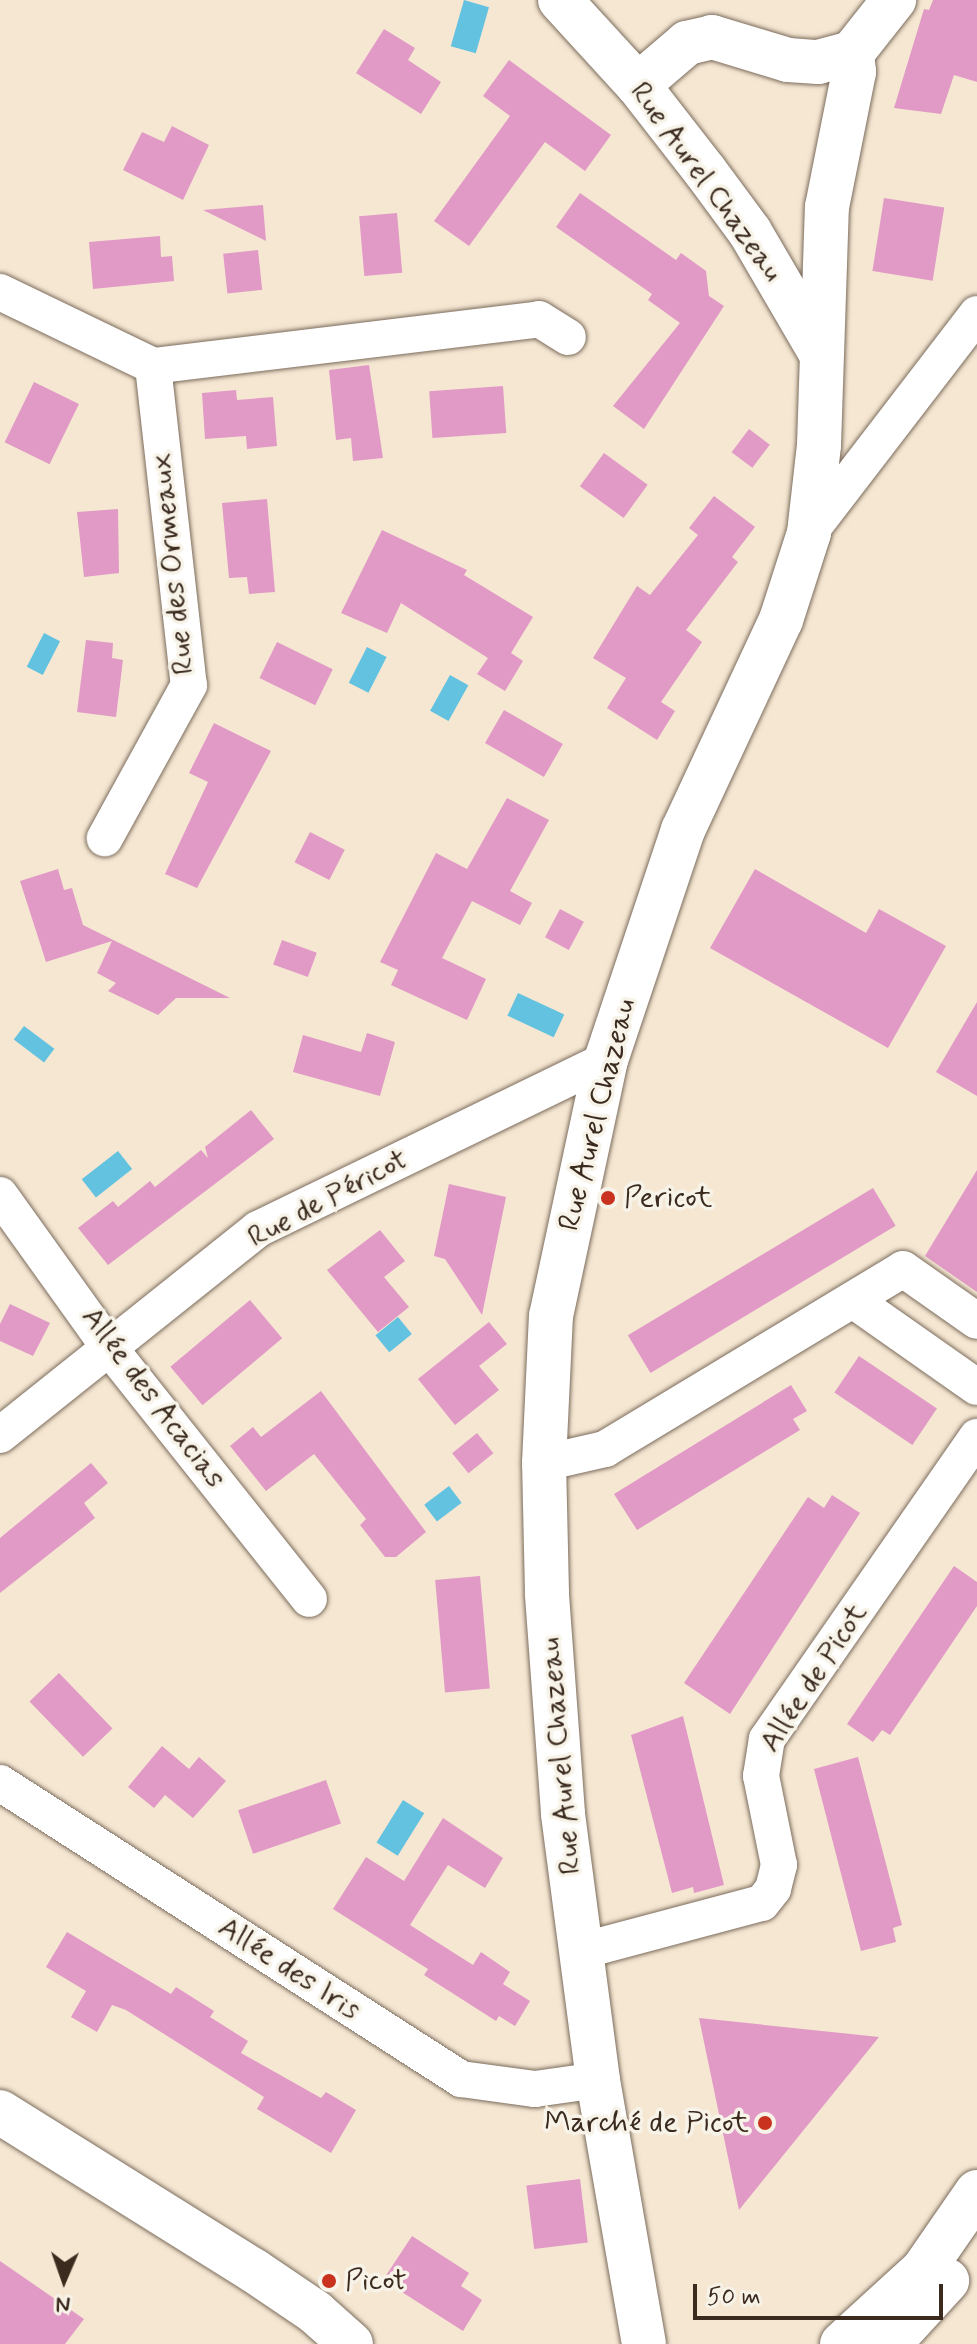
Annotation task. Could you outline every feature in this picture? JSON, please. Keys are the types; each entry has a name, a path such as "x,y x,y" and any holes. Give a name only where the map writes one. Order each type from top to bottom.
{"street":[{"name":"Rue Aurel Chazeau","path":"560,0 638,85 750,232 819,350 819,445 809,533 781,620 683,830 606,1060 551,1316 544,1463 547,1593 561,1782 598,2080 644,2344"},
{"path":"638,85 687,43 712,37 788,60 818,62 852,53 894,0"},
{"path":"819,350 827,207 854,72 852,53"},
{"path":"0,292 153,366 539,319 568,337"},
{"path":"809,533 977,314"},
{"name":"Rue des Ormeaux","path":"105,838 189,685 153,366"},
{"name":"Rue de Péricot","path":"0,1435 111,1350 258,1229 606,1060"},
{"name":"Allée des Acacias","path":"0,1195 111,1350 309,1599"},
{"path":"544,1463 605,1449 903,1269 977,1321"},
{"path":"853,1300 977,1387"},
{"name":"Allée de Picot","path":"581,1951 762,1903 773,1889 779,1865 761,1776 767,1739 977,1437"},
{"name":"Allée des Iris","path":"0,1783 461,2079 535,2089 598,2080"},
{"path":"0,2112 315,2312 380,2344"},
{"path":"842,2344 923,2270 977,2192"},
{"path":"889,2344 943,2286 977,2238"},
{"path":"315,2312 351,2344"}],"water":[{"path":"464,0 489,7 476,53 451,46"},
{"path":"44,633 60,641 43,675 27,667"},
{"path":"367,647 387,657 368,693 349,683"},
{"path":"450,675 468,685 448,721 430,711"},
{"path":"518,993 564,1015 554,1037 507,1016"},
{"path":"24,1026 54,1049 44,1062 14,1040"},
{"path":"118,1151 132,1169 96,1197 82,1179"},
{"path":"398,1317 412,1334 389,1352 375,1335"},
{"path":"449,1486 462,1503 437,1521 424,1505"},
{"path":"403,1800 424,1813 398,1856 377,1842"}],"building":[{"path":"933,0 977,0 977,82 954,75 941,114 894,108 924,9 929,10"},
{"path":"384,29 415,48 408,60 441,82 421,114 356,73"},
{"path":"509,60 611,135 585,171 545,142 469,246 434,221 510,116 483,96"},
{"path":"172,126 209,145 183,200 123,170 142,132 164,142"},
{"path":"580,193 676,260 681,253 706,271 709,296 724,306 644,429 613,406 680,323 648,300 652,294 556,227"},
{"path":"884,198 944,208 933,281 872,271"},
{"path":"263,205 266,241 203,210"},
{"path":"397,213 402,273 364,276 359,216"},
{"path":"160,236 161,257 172,256 174,281 93,289 89,242"},
{"path":"258,250 262,290 227,293 223,254"},
{"path":"369,365 383,458 353,461 351,438 336,440 329,370"},
{"path":"34,382 79,404 50,464 5,442"},
{"path":"503,386 506,433 432,438 429,391"},
{"path":"236,390 237,400 273,397 277,446 247,449 246,436 205,439 202,393"},
{"path":"749,429 770,445 752,468 732,452"},
{"path":"604,453 648,485 624,518 580,486"},
{"path":"714,496 755,527 732,557 738,562 686,630 702,642 661,702 675,711 657,740 607,708 626,678 593,658 637,586 650,595 698,535 689,528"},
{"path":"267,499 275,592 249,594 247,577 229,578 222,503"},
{"path":"118,509 119,573 84,577 77,512"},
{"path":"382,530 467,570 464,575 533,617 511,653 523,661 505,691 477,674 488,658 401,603 387,633 341,613"},
{"path":"86,640 113,643 112,658 123,660 116,717 77,712"},
{"path":"277,642 333,669 315,705 259,678"},
{"path":"504,710 563,744 544,777 485,743"},
{"path":"214,723 271,751 197,888 165,874 208,782 189,773"},
{"path":"507,798 549,820 510,891 532,903 520,925 472,901 442,958 486,979 467,1020 391,985 398,970 380,962 436,853 467,869"},
{"path":"310,832 345,850 329,880 295,862"},
{"path":"58,869 64,890 72,888 83,925 230,998 176,998 158,1015 108,991 116,983 97,973 112,941 46,962 20,881"},
{"path":"755,869 866,933 879,909 946,946 888,1048 710,948"},
{"path":"560,909 584,922 569,950 545,937"},
{"path":"282,940 317,953 308,977 273,964"},
{"path":"977,1002 977,1096 936,1072"},
{"path":"367,1033 395,1042 380,1096 293,1072 303,1035 361,1052"},
{"path":"251,1110 274,1139 108,1265 78,1228 113,1201 118,1207 150,1181 155,1187 201,1150 208,1158 205,1147"},
{"path":"977,1170 977,1292 925,1256"},
{"path":"449,1184 506,1197 482,1315 445,1259 434,1256"},
{"path":"873,1188 896,1226 651,1373 628,1335"},
{"path":"380,1230 405,1261 384,1277 409,1307 378,1332 327,1270"},
{"path":"250,1300 282,1338 202,1405 170,1367"},
{"path":"10,1304 50,1323 33,1356 0,1341 0,1324"},
{"path":"489,1322 507,1344 479,1366 499,1390 455,1425 418,1379"},
{"path":"859,1356 937,1409 912,1445 834,1392"},
{"path":"791,1385 807,1411 793,1419 800,1430 637,1530 614,1494"},
{"path":"321,1391 426,1532 396,1557 385,1557 360,1525 366,1519 314,1454 266,1491 230,1446 253,1427 261,1437"},
{"path":"477,1433 493,1453 468,1473 452,1453"},
{"path":"91,1463 108,1483 84,1503 95,1518 0,1593 0,1538"},
{"path":"832,1495 860,1513 730,1714 684,1683 808,1497 824,1508"},
{"path":"954,1566 977,1582 977,1606 890,1735 882,1730 873,1742 847,1724"},
{"path":"480,1576 490,1689 445,1692 435,1580"},
{"path":"59,1673 112,1728 83,1757 30,1701"},
{"path":"683,1716 724,1885 694,1893 693,1887 672,1893 631,1735"},
{"path":"162,1746 189,1769 199,1757 226,1781 193,1818 165,1795 154,1808 128,1787"},
{"path":"858,1757 902,1925 893,1928 896,1942 861,1951 814,1769"},
{"path":"326,1780 341,1823 253,1854 238,1810"},
{"path":"443,1818 503,1858 485,1888 448,1865 410,1925 473,1965 481,1952 510,1972 503,1984 530,2001 515,2026 499,2016 496,2021 424,1975 428,1969 333,1909 366,1857 404,1881"},
{"path":"67,1932 171,1994 176,1987 214,2011 210,2017 248,2041 241,2053 321,2098 326,2092 356,2110 331,2153 257,2109 264,2097 126,2010 112,2005 97,2032 71,2017 86,1991 46,1967"},
{"name":"Marché de Picot","path":"699,2018 879,2037 739,2210"},
{"path":"580,2179 588,2243 534,2249 526,2186"},
{"path":"412,2236 469,2273 461,2286 482,2300 463,2331 383,2280"},
{"path":"0,2261 84,2319 65,2344 0,2344"}],"place":[{"name":"Pericot","path":"608,1198"},
{"name":"Marché de Picot","path":"765,2123"},
{"name":"Picot","path":"329,2281"}]}
